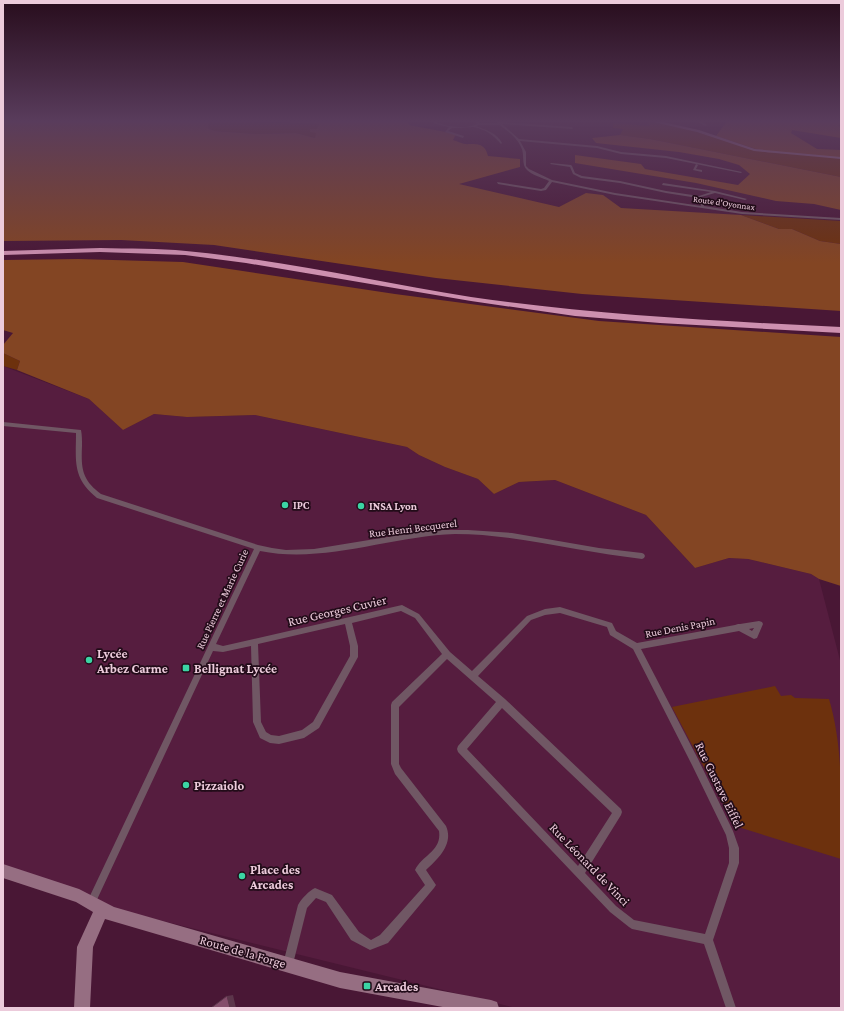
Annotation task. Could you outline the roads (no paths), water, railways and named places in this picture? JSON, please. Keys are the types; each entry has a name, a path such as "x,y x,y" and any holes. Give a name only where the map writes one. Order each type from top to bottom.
{"highway":[{"path":"3,250 102,247 190,250 563,308 664,316 841,326"},
{"path":"3,254 117,250 192,254 567,312 667,321 841,330"}],"street":[{"name":"Route d'Oyonnax","path":"526,168 533,174 551,181 626,196 762,214 841,219"},
{"path":"572,168 574,173 581,177 620,182 666,192 698,197 714,192"},
{"path":"695,168 701,171"},
{"path":"717,168 741,172 721,168"},
{"path":"498,183 541,190 545,189 551,181"},
{"path":"663,184 714,192 745,199"},
{"path":"698,197 703,206"},
{"name":"Rue Pierre et Marie Curie","path":"3,424 78,431 80,474 86,487 92,492 112,501 258,548 96,906"},
{"name":"Rue Henri Becquerel","path":"258,548 289,553 310,553 405,537 468,532 539,540 611,553 642,556"},
{"name":"Rue Georges Cuvier","path":"212,647 222,649 396,609 407,610 417,616 447,654 502,702 618,812 580,872"},
{"name":"Rue Denis Papin","path":"472,676 529,618 546,612 560,610 609,624 614,634 636,648 738,627"},
{"path":"254,642 257,722 263,735 270,739 279,740 304,734 316,725 354,657 354,646 348,621"},
{"name":"Rue Gustave Eiffel","path":"636,648 695,762 730,834 734,848 734,863 708,940"},
{"path":"288,964 303,905 315,893 329,898 355,936 370,945 384,939 431,885 420,870 443,844 445,836 443,829 398,771 395,764 395,705 447,654"},
{"name":"Rue Léonard de Vinci","path":"502,702 461,749 580,872 613,909 632,924 708,940"},
{"name":"Route de la Forge","path":"3,871 79,896 111,914 129,920 370,987 491,1008"},
{"path":"82,1008 84,947 96,906"},
{"path":"708,940 731,1008"}],"place":[{"name":"IPC","path":"285,505"},
{"name":"INSA Lyon","path":"361,506"},
{"name":"Lycée Arbez Carme","path":"89,660"},
{"name":"Bellignat Lycée","path":"186,668"},
{"name":"Pizzaiolo","path":"186,785"},
{"name":"Place des Arcades","path":"242,876"},
{"name":"Arcades","path":"367,986"}]}
